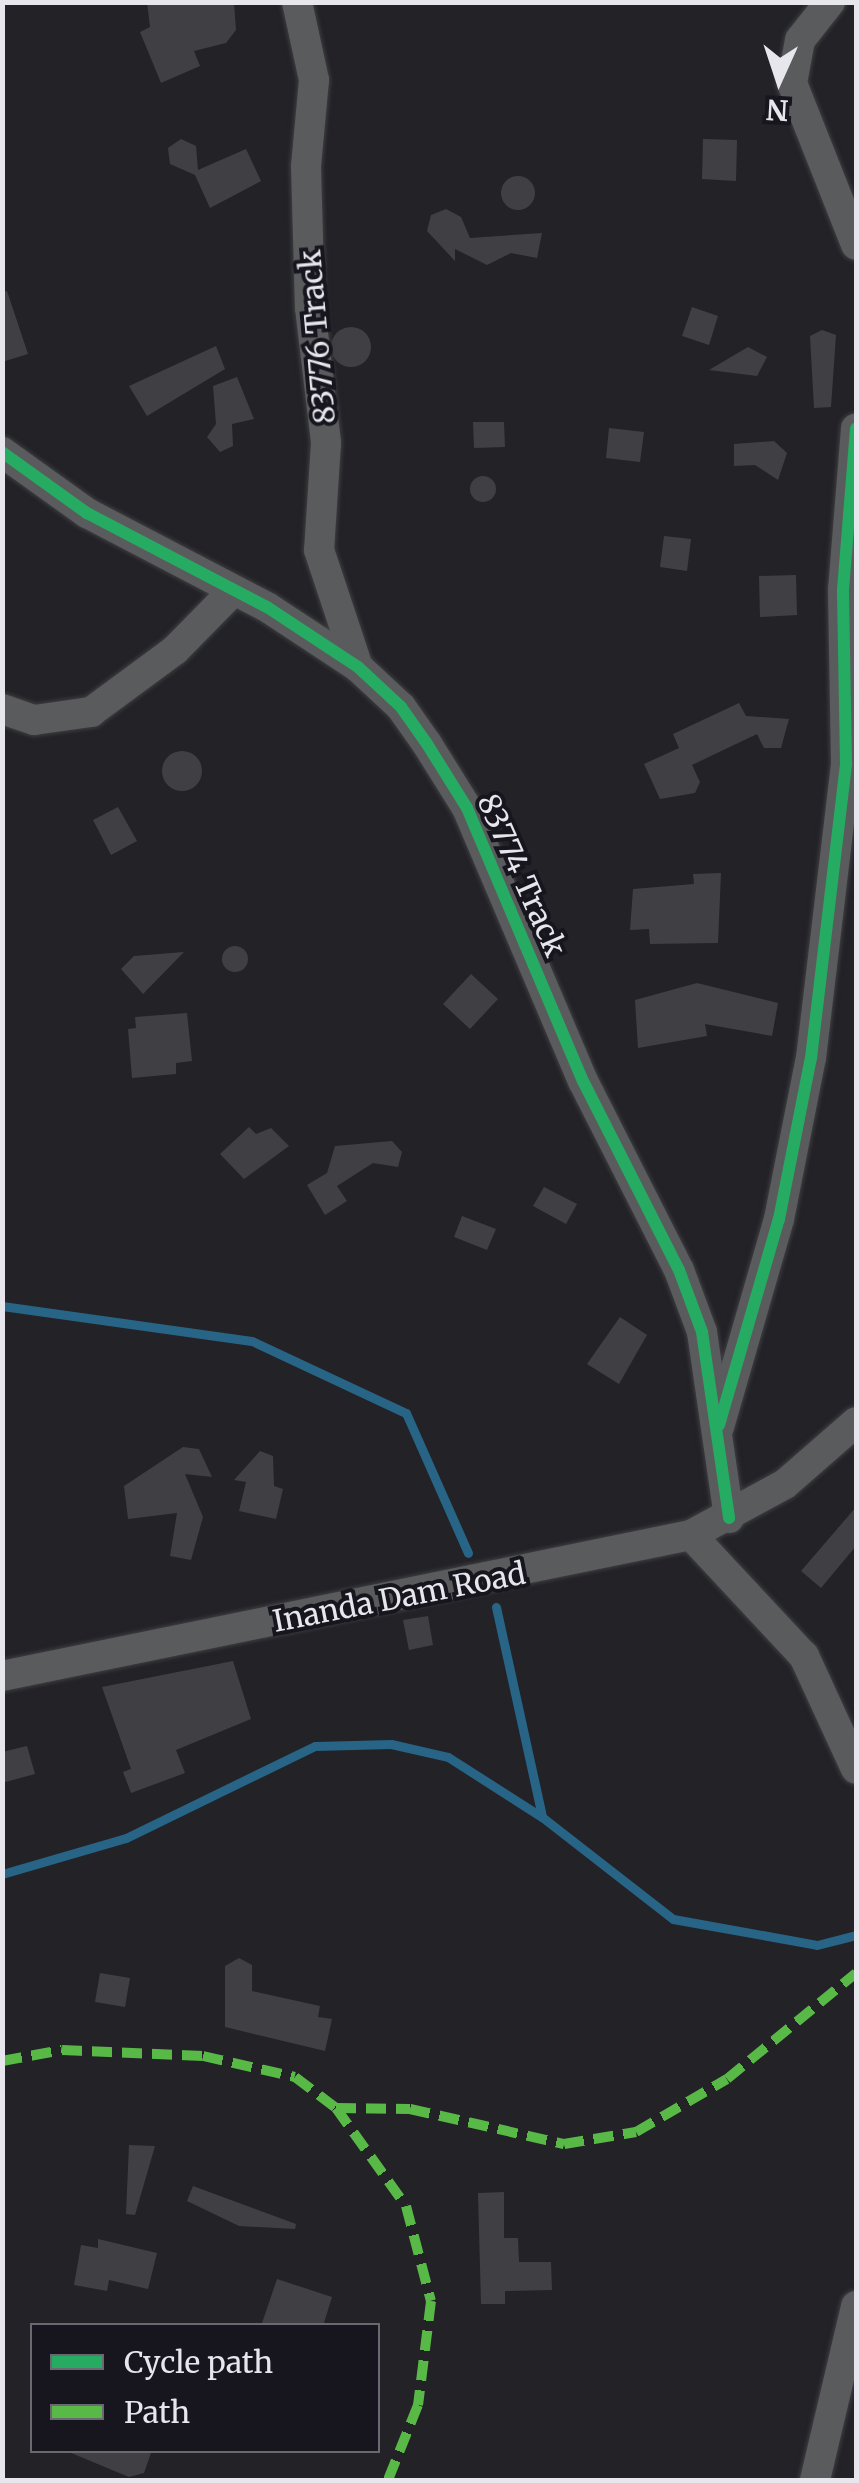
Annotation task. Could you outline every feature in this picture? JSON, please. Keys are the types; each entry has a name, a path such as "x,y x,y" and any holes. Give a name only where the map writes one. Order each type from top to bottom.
{"street":[{"name":"83776 Track","path":"297,2 314,80 306,166 311,320 326,443 318,550 358,667"},
{"path":"830,2 800,40 792,83 856,244"},
{"path":"716,1435 779,1218 811,1058 846,764 843,590 856,429"},
{"name":"83774 Track","path":"2,452 86,513 232,592 358,667 402,706 428,744 505,888 583,1080 679,1270 702,1332 728,1518"},
{"path":"2,709 34,720 91,712 175,650 232,592"},
{"name":"Inanda Dam Road","path":"2,1676 691,1534 728,1518 785,1484 856,1422"},
{"path":"691,1534 804,1656 856,1768"},
{"path":"815,2480 856,2306"}],"building":[{"path":"147,2 234,2 236,30 226,43 194,51 200,66 161,83 140,32 150,27"},
{"path":"181,139 196,146 198,170 246,149 261,181 210,208 195,175 170,164 168,148"},
{"path":"703,139 737,140 736,181 702,179"},
{"path":"518,176 530,181 535,193 530,205 518,210 506,205 501,193 506,181"},
{"path":"446,209 461,217 470,238 542,233 537,258 511,253 487,265 455,249 455,261 427,231 431,215"},
{"path":"7,291 28,354 2,362 2,292"},
{"path":"692,307 718,316 709,345 682,336"},
{"path":"351,327 365,333 371,347 365,361 351,367 337,361 331,347 337,333"},
{"path":"822,330 836,335 831,407 814,408 810,336"},
{"path":"216,346 225,369 147,416 129,386"},
{"path":"748,347 767,357 757,376 709,370"},
{"path":"237,377 254,419 232,424 233,446 220,452 207,437 216,424 213,386"},
{"path":"473,422 504,422 505,447 474,448"},
{"path":"609,428 644,432 640,462 606,458"},
{"path":"774,441 787,453 778,480 755,465 734,466 734,444"},
{"path":"483,476 492,480 496,489 492,498 483,502 474,498 470,489 474,480"},
{"path":"664,536 691,539 687,571 660,567"},
{"path":"796,575 797,615 760,617 759,576"},
{"path":"739,703 746,716 789,719 781,748 764,748 757,734 692,765 700,782 695,793 660,799 644,764 679,748 673,734"},
{"path":"182,751 196,757 202,771 196,785 182,791 168,785 162,771 168,757"},
{"path":"118,807 137,841 111,855 93,820"},
{"path":"721,873 718,943 650,944 649,929 630,930 633,889 694,884 693,874"},
{"path":"235,946 244,950 248,959 244,968 235,972 226,968 222,959 226,950"},
{"path":"184,952 143,994 121,969 134,956"},
{"path":"471,974 498,999 470,1029 443,1004"},
{"path":"697,983 778,1003 772,1036 705,1024 707,1036 638,1048 635,1000"},
{"path":"187,1013 192,1061 176,1063 176,1074 132,1078 128,1029 136,1028 135,1017"},
{"path":"249,1127 256,1134 271,1128 289,1146 244,1179 220,1154"},
{"path":"392,1141 402,1152 398,1167 373,1163 337,1186 347,1201 325,1215 307,1185 327,1173 335,1146"},
{"path":"544,1187 577,1204 566,1224 533,1206"},
{"path":"462,1216 496,1229 487,1250 454,1237"},
{"path":"620,1317 647,1335 619,1384 587,1364"},
{"path":"183,1447 199,1449 212,1477 185,1474 203,1517 191,1560 170,1556 177,1513 128,1519 124,1486"},
{"path":"260,1451 273,1456 274,1486 283,1489 276,1519 239,1511 246,1482 234,1480"},
{"path":"856,1507 856,1546 821,1588 801,1571"},
{"path":"428,1616 433,1645 409,1650 403,1620"},
{"path":"233,1661 251,1719 176,1750 185,1773 131,1793 123,1772 131,1769 102,1687"},
{"path":"27,1746 35,1774 2,1783 2,1752"},
{"path":"239,1958 252,1965 252,1991 320,2006 318,2017 332,2019 325,2051 225,2027 225,1966"},
{"path":"100,1973 130,1978 125,2007 95,2002"},
{"path":"129,2145 155,2146 135,2215 126,2214"},
{"path":"193,2186 296,2224 295,2229 239,2226 187,2201"},
{"path":"504,2192 504,2238 518,2238 519,2262 551,2262 552,2290 505,2291 505,2304 481,2304 478,2193"},
{"path":"98,2239 157,2253 148,2289 109,2280 107,2291 74,2285 81,2245 98,2248"},
{"path":"277,2279 332,2297 324,2323 262,2323"},
{"path":"71,2453 151,2453 144,2473 129,2477"}],"waterway":[{"path":"2,1306 252,1341 406,1413 468,1553"},
{"path":"496,1607 542,1817 673,1919 817,1945 856,1935"},
{"path":"2,1874 126,1838 315,1746 391,1744 448,1757 542,1817"}],"marked path":[{"path":"336,2108 410,2109 564,2144 636,2132 727,2079 856,1973"},
{"path":"2,2061 62,2050 203,2056 295,2077 336,2108 406,2206 431,2301 418,2405 388,2480"}],"cycle path":[{"path":"719,1425 779,1219 811,1058 846,764 843,590 856,429"},
{"path":"2,452 87,513 267,607 358,667 401,707 427,744 467,808 583,1081 679,1270 702,1332 729,1518"}]}
